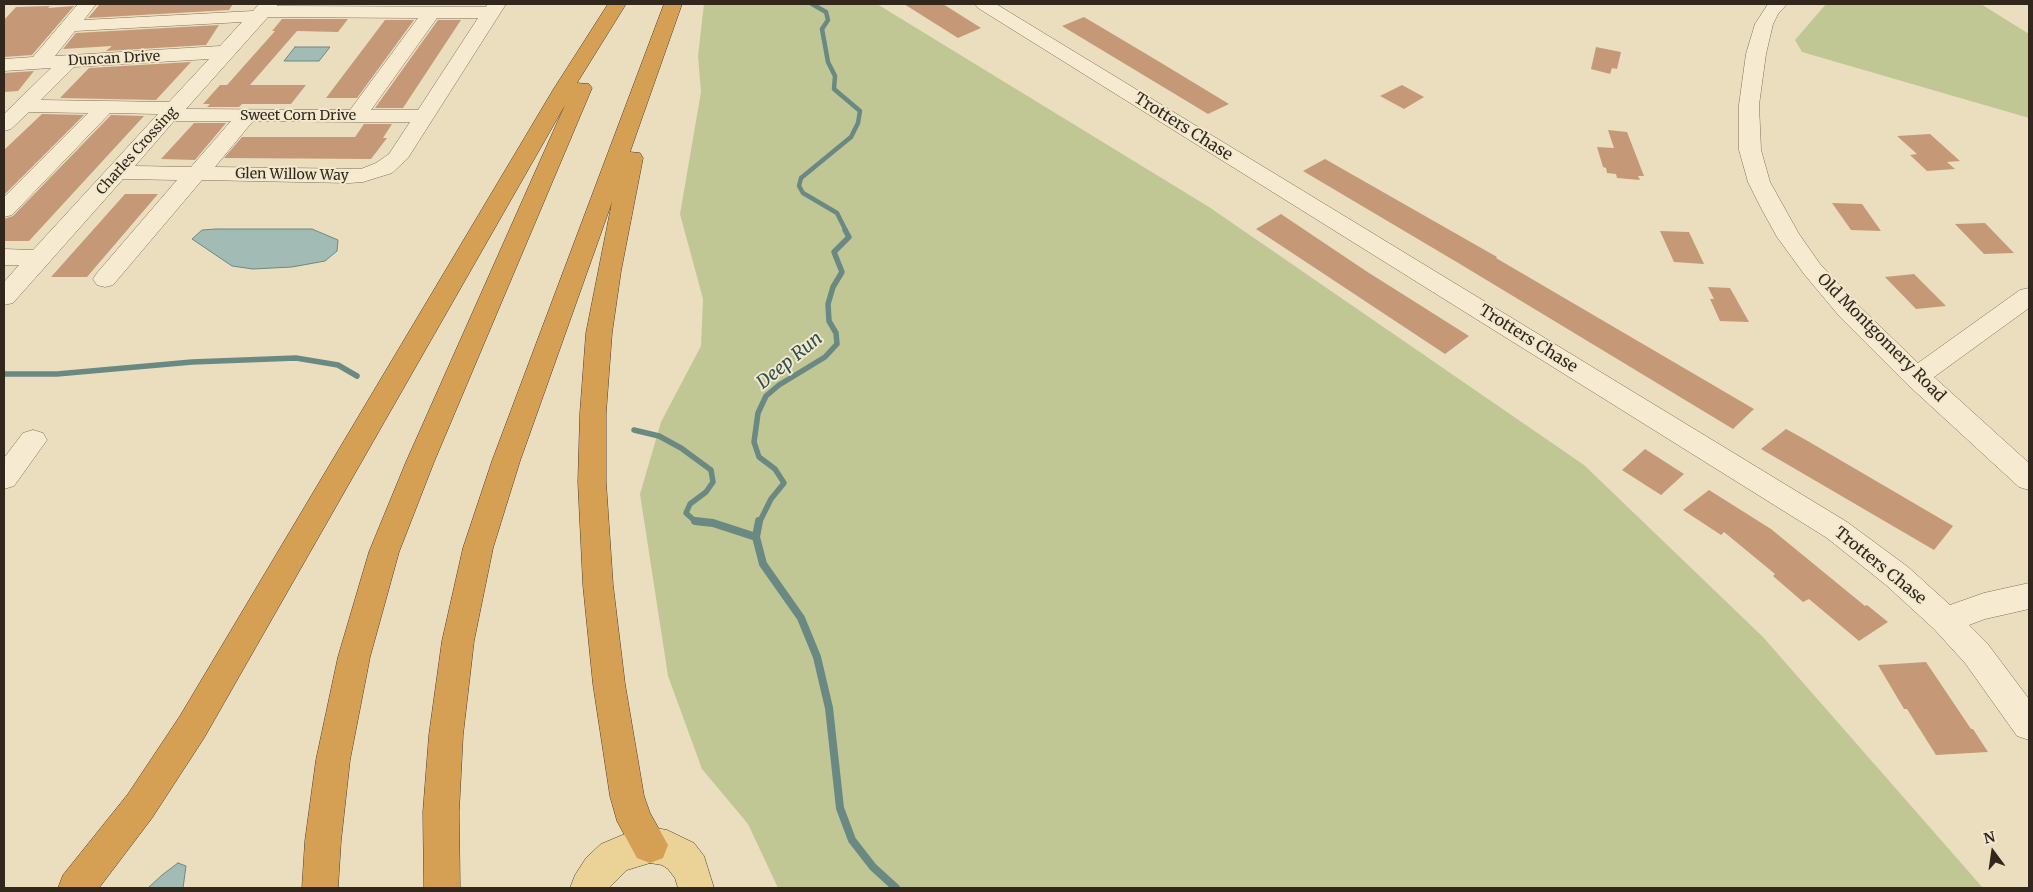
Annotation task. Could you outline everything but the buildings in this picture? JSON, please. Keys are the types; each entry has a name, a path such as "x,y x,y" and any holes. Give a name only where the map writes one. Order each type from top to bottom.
{"highway":[{"path":"76,888 140,806 192,727 563,90 618,4"},
{"path":"320,888 322,841 333,760 354,658 384,552 420,462 618,4"},
{"path":"442,888 441,812 446,735 458,641 478,548 506,461 673,4"},
{"path":"650,845 635,820 626,796 609,684 598,585 592,482 593,423 599,333 623,197 660,40"}],"main road":[{"path":"588,888 599,871 614,857 632,849 650,845 667,848 681,856 691,869 696,888"}],"street":[{"path":"39,63 87,4"},
{"name":"Trotters Chase","path":"984,4 1837,530 1897,576 1945,620 1976,653 2029,725"},
{"name":"Old Montgomery Road","path":"1778,4 1770,12 1764,24 1756,54 1748,105 1750,150 1759,182 1789,237 1812,269 1849,311 1916,377 2029,479"},
{"path":"69,26 263,10 432,12 495,8"},
{"name":"Glen Willow Way","path":"117,172 349,176 374,172 391,164 397,158 495,8"},
{"name":"Charles Crossing","path":"4,297 173,112 263,10"},
{"path":"356,116 432,12"},
{"name":"Duncan Drive","path":"4,65 224,52"},
{"path":"4,125 69,61"},
{"name":"Sweet Corn Drive","path":"4,97 105,107 247,116 425,116"},
{"path":"4,210 105,107"},
{"path":"105,279 185,184 208,162 247,116"},
{"path":"4,257 39,258"},
{"path":"1916,377 2029,296"},
{"path":"4,478 33,440"},
{"path":"1945,620 1984,606 2029,596"}],"green space":[{"path":"704,4 877,4 1209,207 1584,465 1763,637 1983,888 778,888 748,824 702,769 668,676 640,494 661,422 701,346 703,299 680,214 701,92 698,56"},
{"path":"1826,4 1981,4 2029,34 2029,118 1802,52 1795,40"}],"water":[{"path":"295,47 330,47 319,61 284,61"},
{"path":"312,229 338,240 337,251 325,261 292,267 253,269 232,266 192,239 202,230"},
{"path":"178,863 186,866 183,888 148,888 162,875"}],"waterway":[{"name":"Deep Run","path":"812,4 826,12 828,20 822,29 828,62 835,76 834,89 860,111 858,123 851,137 801,178 799,186 803,193 837,213 846,231"},
{"name":"Deep Run","path":"759,523 771,499 784,483 775,469 759,457 754,442 758,413 766,396 779,385 825,357 837,344 836,333 829,321 828,304 833,287 842,272 834,252 849,237 845,230"},
{"path":"4,374 57,374 192,362 296,358 338,365 357,376"},
{"path":"634,430 659,436 681,448 711,470 713,482 706,492 690,504 686,513 696,522 708,523"},
{"path":"695,521 713,523 756,537"},
{"name":"Deep Run","path":"756,537 759,521"},
{"name":"Deep Run","path":"756,537 763,564 801,618 817,657 829,708 840,808 852,840 873,867 896,888"}]}
